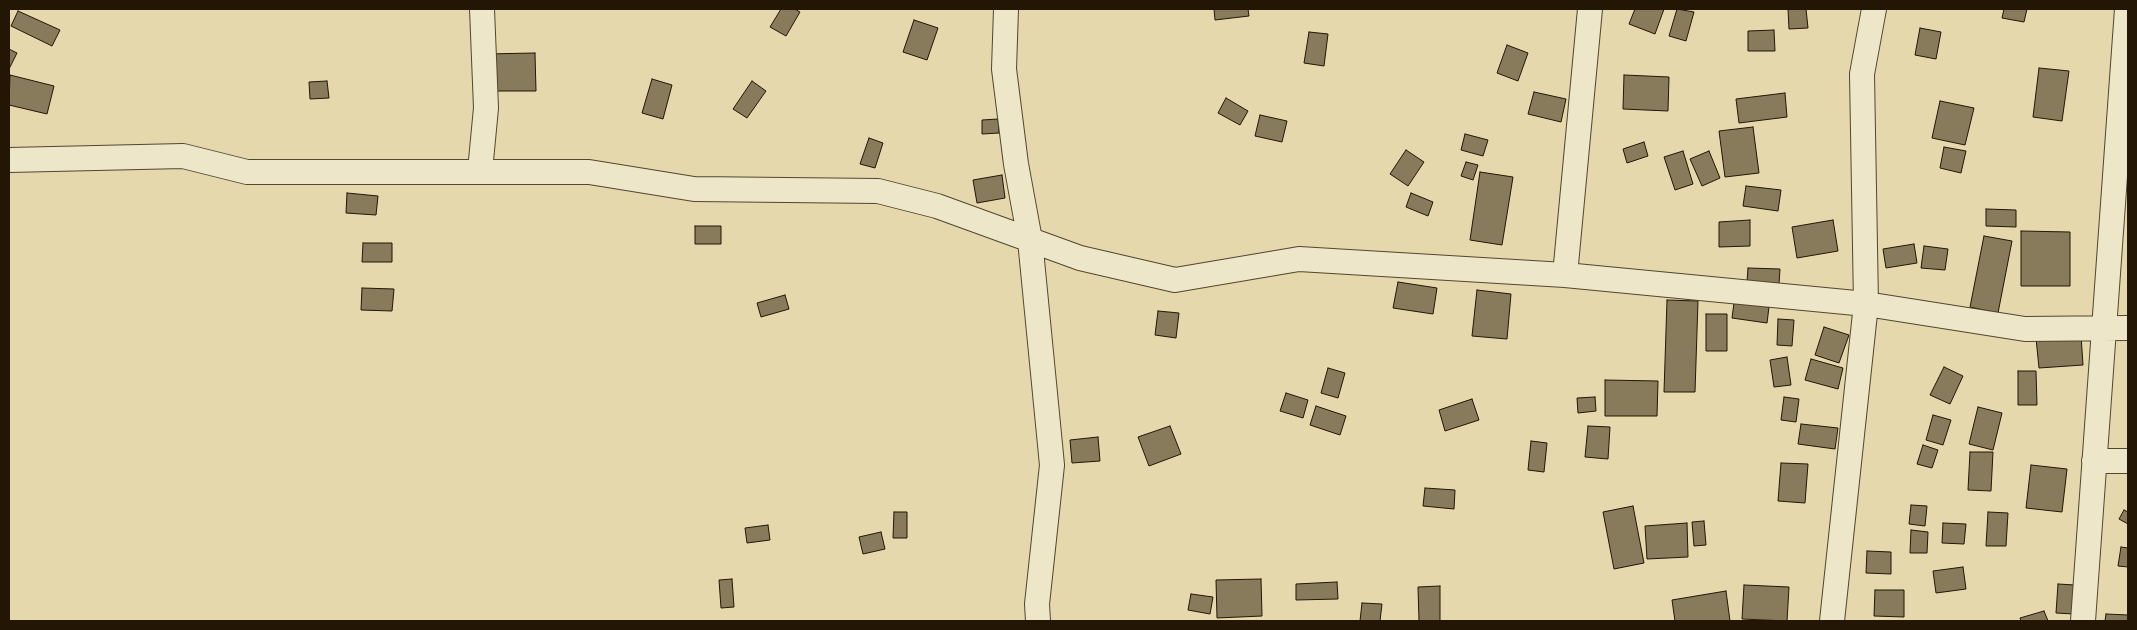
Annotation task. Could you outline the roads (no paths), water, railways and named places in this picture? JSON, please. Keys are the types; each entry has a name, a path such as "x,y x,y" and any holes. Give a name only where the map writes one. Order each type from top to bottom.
{"street":[{"path":"480,171 486,108 482,9"},
{"path":"1006,9 1004,68 1016,164 1030,240 1052,465 1038,604 1038,621"},
{"path":"1565,275 1590,9"},
{"path":"1832,621 1866,304 1862,74 1874,9"},
{"path":"2082,621 2127,9"},
{"path":"14,157 183,156 248,172 589,172 694,189 878,192 937,206 1080,258 1175,280 1299,260 1565,275 1866,304 2024,329 2128,328"},
{"path":"2094,461 2128,461"}]}
